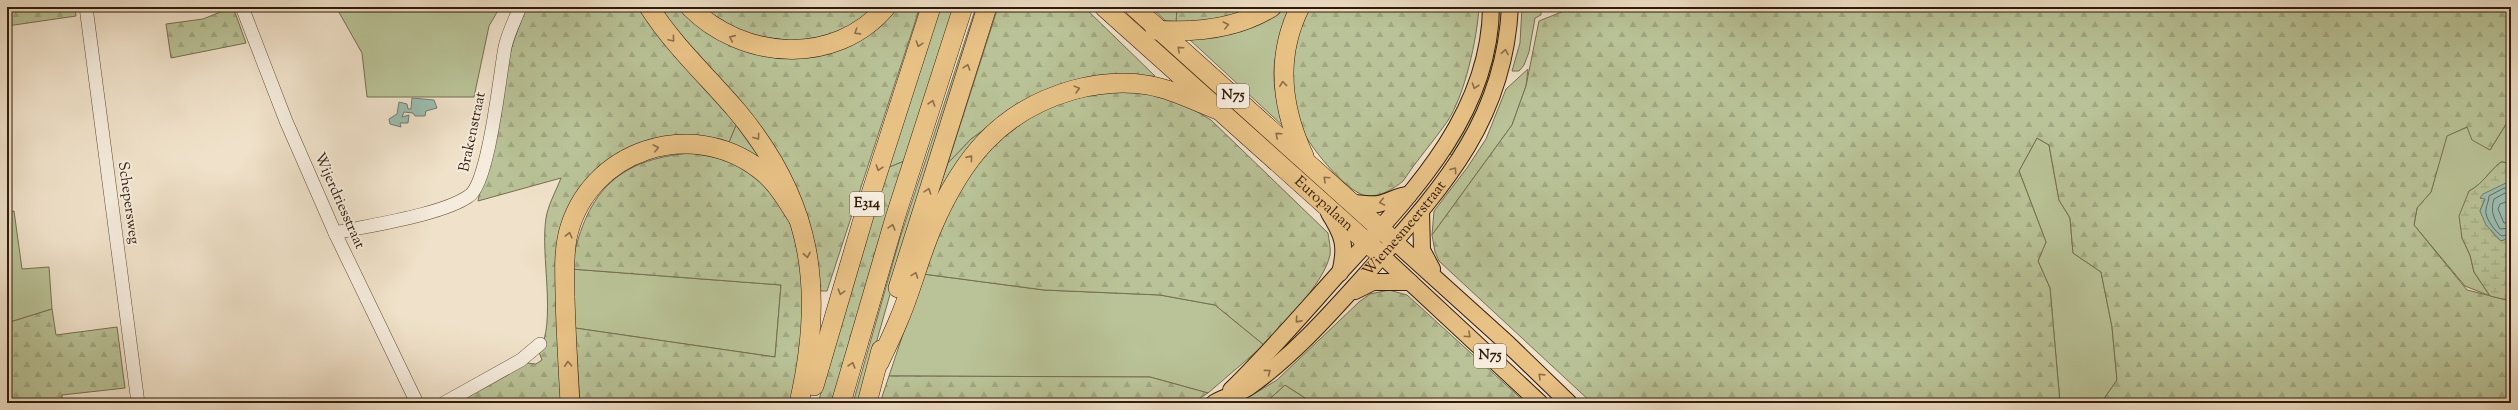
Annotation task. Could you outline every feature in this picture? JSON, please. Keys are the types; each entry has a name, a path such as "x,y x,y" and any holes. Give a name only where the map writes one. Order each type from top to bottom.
{"highway":[{"path":"649,7 664,29 759,140 780,172 798,218 808,257 812,303 810,345 799,403"},
{"path":"690,7 716,29 733,38 761,47 788,50 814,48 842,40 867,25 886,7"},
{"name":"E314","path":"809,403 866,209 931,7"},
{"name":"E314","path":"841,403 895,218 963,7"},
{"path":"867,403 879,363 886,326 987,7"},
{"name":"Europalaan","path":"1134,7 1307,161 1394,241"},
{"path":"1108,11 1143,28 1160,31 1214,28 1244,21 1272,7"},
{"path":"1300,7 1289,31 1283,56 1282,76 1289,115 1307,161"},
{"name":"Europalaan","path":"1108,11 1382,256"},
{"path":"879,363 899,320 932,228 966,162 987,137 1010,118 1037,102 1056,95 1084,87 1129,83 1148,85 1176,93 1218,110"},
{"path":"570,403 564,262 568,234 586,193 618,163 644,150 664,146 684,144 714,147 733,154 760,169 775,185 798,218"}],"main road":[{"name":"Wiemesmeerstraat","path":"1218,400 1271,349 1340,273 1409,195 1446,147 1464,116 1476,86 1486,47 1491,7"},
{"name":"Wiemesmeerstraat","path":"1218,400 1248,388 1287,358 1382,256 1457,166 1486,112 1506,52 1510,7"},
{"path":"1353,203 1378,204 1391,201 1399,195 1409,195"},
{"path":"1324,205 1339,229 1344,244 1344,259 1340,273"},
{"path":"1421,211 1422,250 1438,280"},
{"name":"Europalaan","path":"1394,241 1438,280 1569,403"},
{"name":"Europalaan","path":"1382,256 1540,403"},
{"path":"1349,292 1362,289 1373,282 1410,282"}],"street":[{"name":"Schepersweg","path":"86,7 138,403"},
{"name":"Wijerdriesstraat","path":"242,7 286,121 335,233 417,403"},
{"name":"Brakenstraat","path":"335,233 452,206 471,195 479,183 497,100 506,45 520,7"},
{"path":"444,403 533,357 540,344"}],"green space":[{"path":"7,7 75,7 76,16 7,26"},
{"path":"233,7 246,43 171,58 166,24 203,19"},
{"path":"336,7 500,7 489,26 474,97 367,97 362,53"},
{"path":"526,7 639,7 676,58 723,106 736,125 727,147 666,137 617,153 578,189 564,222 561,403 454,403 526,363 536,364 542,360 539,352 544,339 547,324 548,306 545,250 546,218 550,203 561,178 478,201 512,46"},
{"path":"655,7 681,7 807,57 833,51 857,41 879,26 897,7 920,7 827,291 821,291 806,222"},
{"path":"700,7 876,7 861,21 818,40 797,42 746,34"},
{"path":"940,7 957,7 907,160 887,168"},
{"path":"976,7 982,7 907,235 859,403 853,403 900,238"},
{"path":"998,7 1084,7 1155,76 1091,80 1015,107 971,139 948,163"},
{"path":"1151,7 1177,7 1176,25 1169,24"},
{"path":"1177,7 1263,7 1241,17 1176,25"},
{"path":"1286,7 1293,7 1280,39 1274,66 1276,93 1284,127 1189,39 1229,34 1262,21"},
{"path":"1309,7 1479,7 1476,35 1465,82 1453,111 1447,122 1403,181 1386,192 1367,196 1358,193 1347,185 1324,162 1298,123 1295,113 1292,88 1290,62 1291,46 1296,31"},
{"path":"1496,7 1504,7 1500,44 1491,82 1455,157 1448,153"},
{"path":"1522,7 1541,7 1541,15 1535,18 1529,52 1524,65 1519,71 1512,71 1520,43"},
{"path":"1574,7 2511,7 2511,116 2490,150 2472,140 2467,127 2447,136 2431,192 2417,208 2414,225 2467,290 2511,301 2511,403 2101,403 2117,380 2112,327 2101,272 2073,253 2070,218 2059,200 2049,145 2037,138 2019,171 2046,242 2038,261 2050,288 2060,403 1592,403 1439,261 1435,252 1432,235 1512,125 1526,86 1539,21"},
{"path":"1528,69 1526,86 1512,125 1432,235 1434,211 1467,168 1486,139 1506,89"},
{"path":"1144,92 1184,104 1211,120 1328,233 1330,255 1320,278 1292,314 1264,345 1215,305 1160,295 1044,290 923,274 957,189 1015,121 1082,93"},
{"path":"2511,116 2511,163 2501,162 2478,185 2469,191 2462,238 2470,255 2474,272 2490,296 2465,286 2414,225 2417,208 2431,192 2446,136 2467,127 2490,150"},
{"path":"992,124 924,232 948,163 971,139"},
{"path":"736,125 761,160 727,147"},
{"path":"2037,138 2049,145 2059,200 2070,218 2073,253 2101,272 2112,327 2117,380 2101,403 2060,403 2050,288 2038,261 2046,242 2019,171"},
{"path":"692,153 728,160 749,171 784,205 798,246 807,308 792,403 580,403 575,328 775,357 781,285 571,269 577,243 585,220 595,201 608,186 623,173 642,163 665,157"},
{"path":"907,160 835,403 818,403 887,168"},
{"path":"2501,162 2511,163 2511,187 2510,185 2498,188 2480,198 2485,198 2480,211 2491,230 2501,241 2511,237 2511,301 2490,296 2474,272 2470,255 2462,238 2459,216 2469,191 2478,185"},
{"path":"14,211 22,269 49,267 52,309 7,323 7,212"},
{"path":"571,269 781,285 775,357 575,328"},
{"path":"923,274 1044,290 1160,295 1215,305 1264,345 1208,393 1150,377 889,376"},
{"path":"1389,290 1407,295 1526,403 1313,403 1285,385 1265,403 1239,403 1277,380 1359,302 1370,294"},
{"path":"52,309 56,335 117,327 125,388 62,395 62,403 7,403 7,323"},
{"path":"889,376 1150,377 1208,393 1192,403 880,403"},
{"path":"1285,385 1313,403 1265,403"}],"water":[{"path":"412,98 434,100 437,108 426,111 425,116 415,116 413,113 404,112 402,117 409,115 408,123 400,123 401,127 390,124 389,119 397,114 399,102 407,104 408,109 411,109"},
{"path":"2506,183 2511,187 2511,237 2501,241 2486,225 2480,211 2485,199 2480,198 2483,194"}]}
